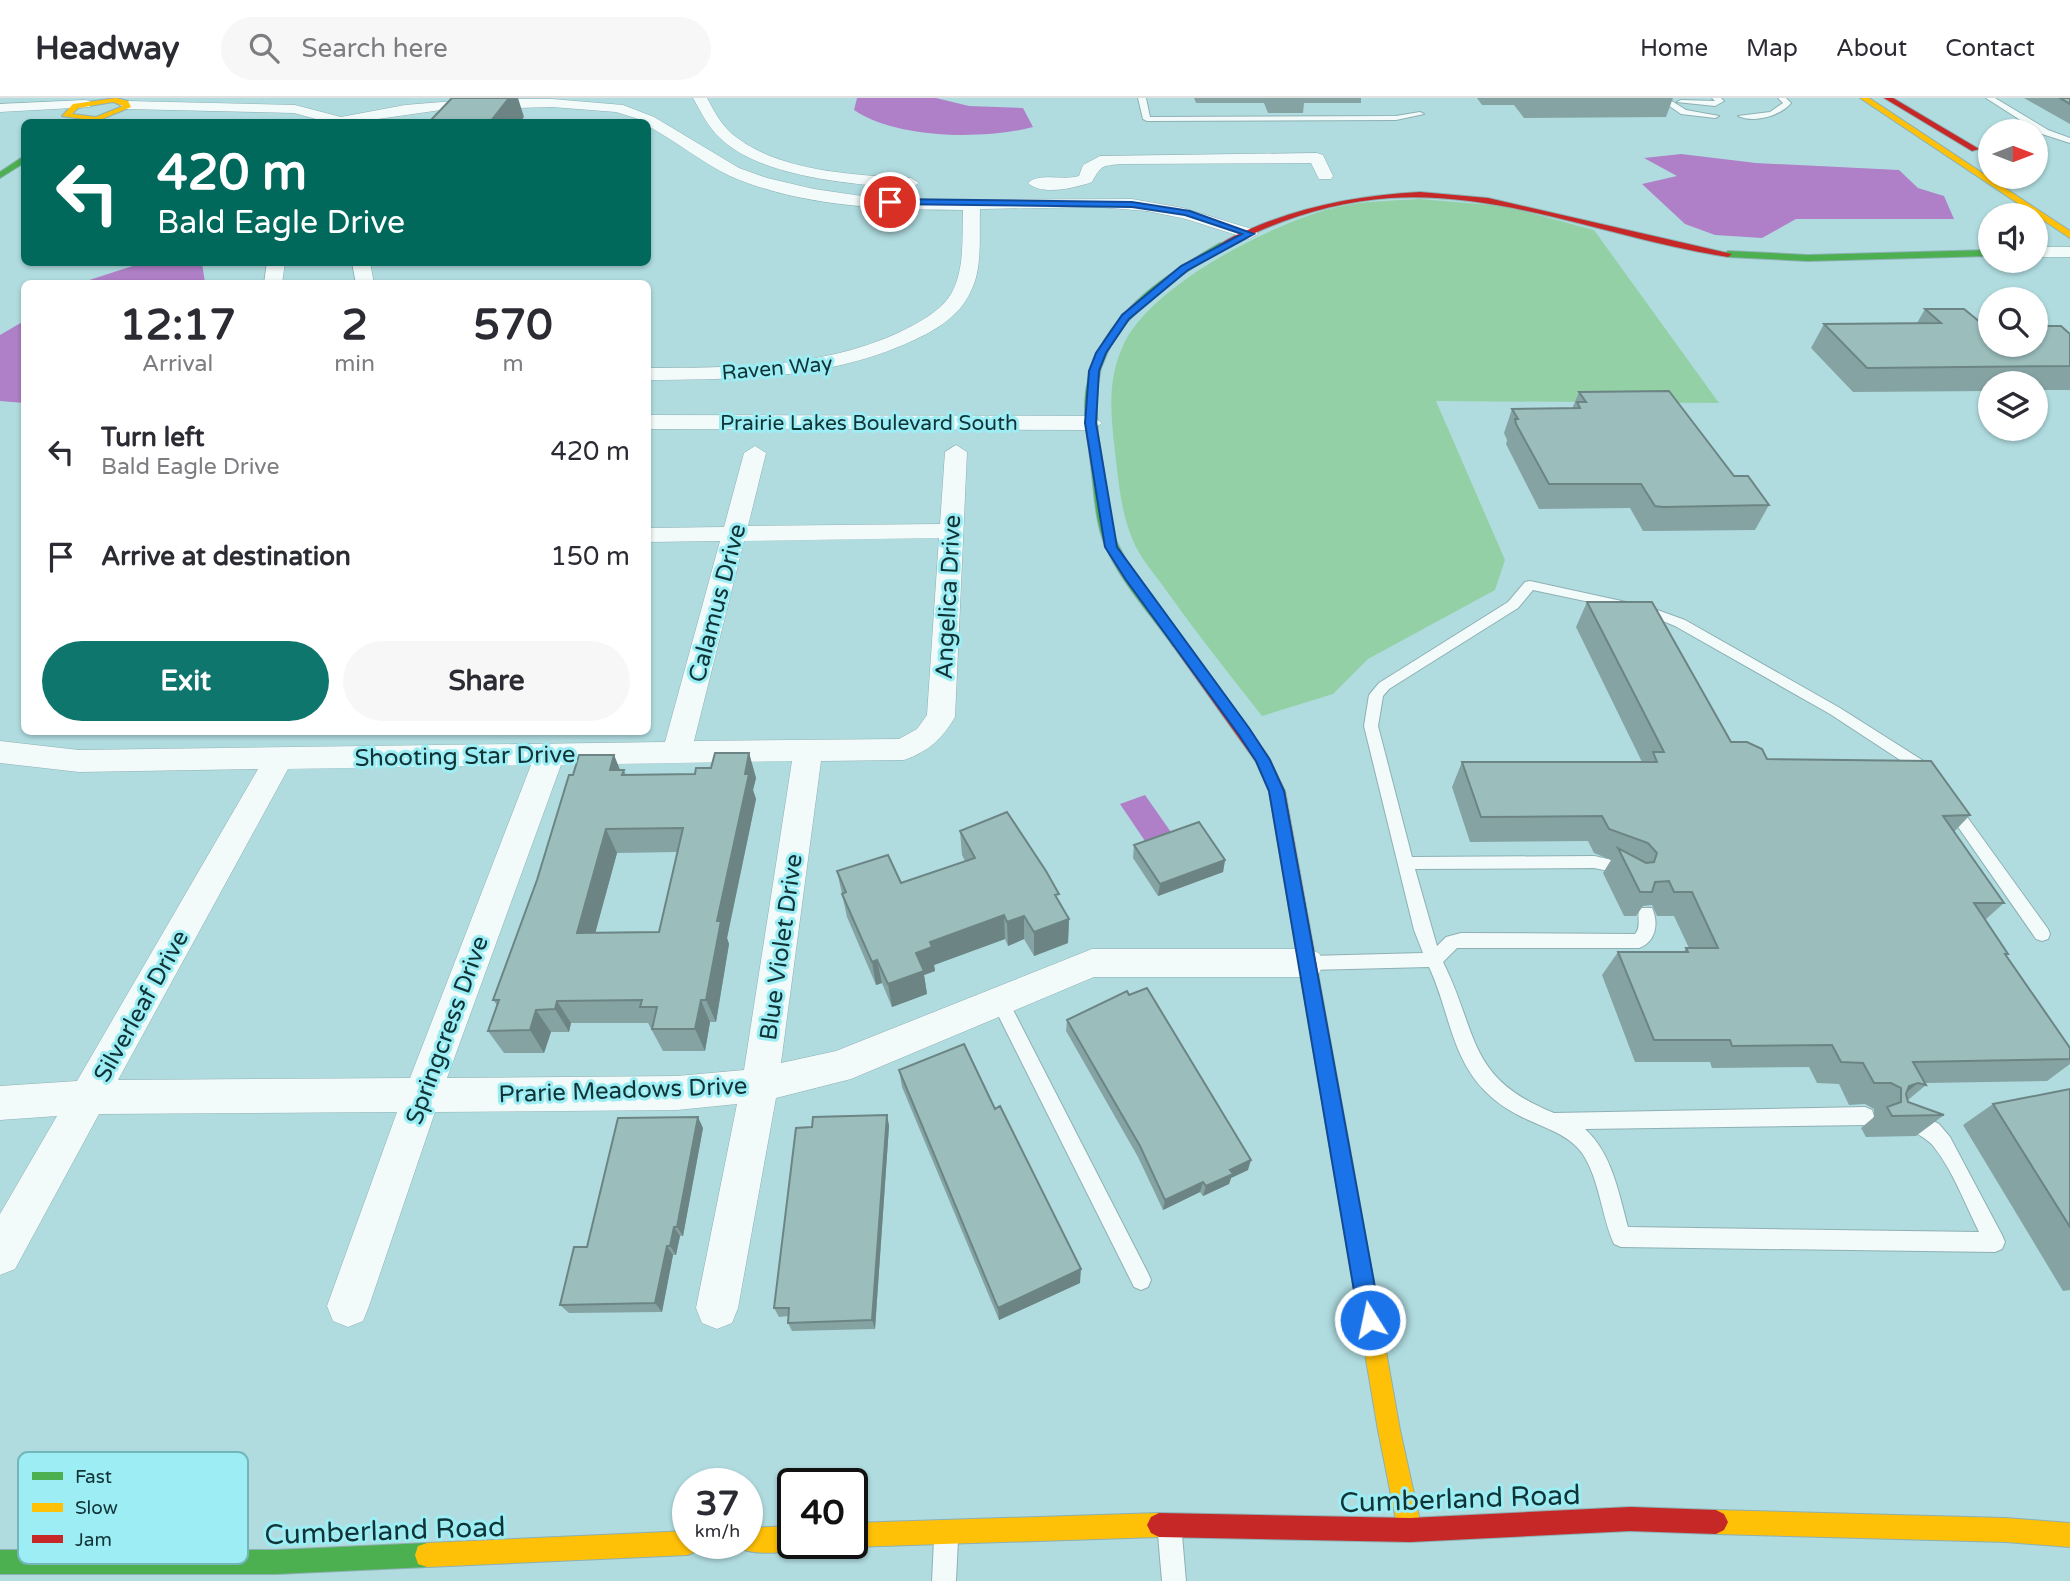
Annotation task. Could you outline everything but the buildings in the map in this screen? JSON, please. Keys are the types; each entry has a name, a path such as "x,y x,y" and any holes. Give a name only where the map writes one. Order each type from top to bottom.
{"main road":[{"path":"1864,98 2070,235"},
{"path":"1888,98 1978,151"},
{"path":"1902,98 1975,149"},
{"path":"66,119 70,110 93,101 115,110"},
{"path":"66,119 115,110"},
{"path":"0,176 21,162"},
{"path":"1410,1530 1389,1430 1277,791 1263,760 1244,732 1130,578 1111,547 1091,423 1094,371 1101,353 1125,317 1184,268 1249,234 1304,211 1337,202 1389,195 1431,194 1520,205 1674,246 1726,254 1807,258 1978,253"},
{"name":"Cumberland Road","path":"868,1534 1169,1525 1410,1530 1630,1519 1992,1529 2070,1535"},
{"name":"Cumberland Road","path":"55,1564 273,1572 672,1544"},
{"name":"Cumberland Road","path":"0,1562 18,1563"}],"street":[{"path":"700,98 715,125 729,138 779,163 859,178 934,184"},
{"path":"449,119 460,108 459,99"},
{"path":"352,119 459,99 576,102 618,108 645,119"},
{"path":"0,110 93,101"},
{"path":"115,110 295,109 330,119"},
{"path":"0,110 66,119"},
{"path":"651,122 735,173 864,201 1132,204 1187,213 1249,234"},
{"path":"1020,184 1071,184 1086,179 1089,168 1100,161 1123,159 1317,158 1325,176"},
{"name":"Raven Way","path":"651,374 809,369 841,363 900,340 943,317 965,284 972,203"},
{"path":"2048,252 2070,252"},
{"name":"Prairie Lakes Boulevard South","path":"651,422 1091,423"},
{"name":"Calamus Drive","path":"677,752 755,453"},
{"name":"Angelica Drive","path":"927,736 941,717 957,453"},
{"path":"651,535 951,531"},
{"path":"153,758 169,735"},
{"path":"411,758 422,735"},
{"name":"Shooting Star Drive","path":"6,759 79,761 153,758 411,758 904,749 927,736"},
{"name":"Blue Violet Drive","path":"717,1308 760,1085 808,751"},
{"name":"Springcress Drive","path":"348,1307 422,1095 549,756"},
{"name":"Silverleaf Drive","path":"0,1254 280,757"},
{"name":"Prarie Meadows Drive","path":"0,1103 90,1097 677,1093 760,1085 838,1067 1092,964 1132,961 1307,963"}],"lane":[{"path":"1142,98 1147,120 1396,118 1420,114"},
{"path":"1662,98 1684,112 1715,116"},
{"path":"1673,98 1693,104 1719,103 1716,98"},
{"path":"1742,116 1768,115 1779,111 1787,103 1782,98"},
{"path":"1990,98 2057,137 2070,139"},
{"path":"1891,1116 1920,1123 1943,1143 1995,1242 1621,1237 1591,1152 1573,1132 1555,1121 1526,1110 1483,1076 1471,1058 1448,988 1422,930 1371,726 1376,695 1395,676 1513,605 1530,585 1649,611 1680,622 1835,711 1927,771 2042,934"},
{"path":"1406,863 1594,862 1612,866 1631,879"},
{"path":"1307,963 1434,960 1452,942 1461,940 1639,941 1646,935 1646,914"},
{"path":"1000,1001 1141,1280"},
{"path":"1555,1121 1865,1116"},
{"path":"1169,1525 1174,1581"},
{"path":"944,1581 946,1531"}],"green space":[{"path":"1419,199 1504,206 1594,230 1719,403 1436,401 1505,560 1495,590 1368,659 1333,694 1262,716 1146,564 1130,534 1121,500 1112,425 1112,386 1117,361 1136,325 1156,303 1182,282 1243,244 1304,217 1340,206"}],"shaded area":[{"path":"857,98 936,98 969,106 1023,108 1033,127 990,134 917,132 872,120 854,110"},
{"path":"1681,154 1756,163 1899,170 1918,188 1944,196 1954,219 1796,219 1762,238 1715,235 1685,224 1642,184 1677,176 1644,158"},
{"path":"133,266 202,266 205,280 89,280"},
{"path":"21,323 21,403 0,401 0,335"},
{"path":"1145,795 1173,835 1147,844 1120,804"}],"traffic: fast":[{"path":"0,176 21,162"},
{"path":"1178,643 1130,579 1111,546 1103,516 1092,434 1091,394 1096,368 1106,344 1120,323 1158,287 1223,245"},
{"path":"1728,254 1808,258 1978,253"},
{"path":"248,1562 427,1555"},
{"path":"0,1562 18,1562"}],"traffic: slow":[{"path":"1864,98 2070,235"},
{"path":"113,100 125,103 127,107 97,119 66,116 76,106 113,100"},
{"path":"1342,1160 1389,1430 1410,1530"},
{"path":"1716,1522 2006,1530 2070,1535"},
{"path":"868,1534 1159,1525"},
{"path":"763,1539 777,1539"},
{"path":"427,1555 672,1544"}],"traffic: jam":[{"path":"1888,98 1975,149"},
{"path":"1223,245 1253,230 1318,208 1386,196 1420,194 1488,200 1667,243 1728,254"},
{"path":"1178,643 1263,760 1277,791 1342,1160"},
{"path":"1159,1525 1410,1530 1630,1519 1716,1522"}],"route":[{"path":"890,202 1132,204 1187,213 1249,234 1217,248 1184,268 1160,285 1125,317 1101,353 1094,371 1091,423 1111,547 1130,578 1244,732 1263,760 1277,791 1370,1320"}]}
